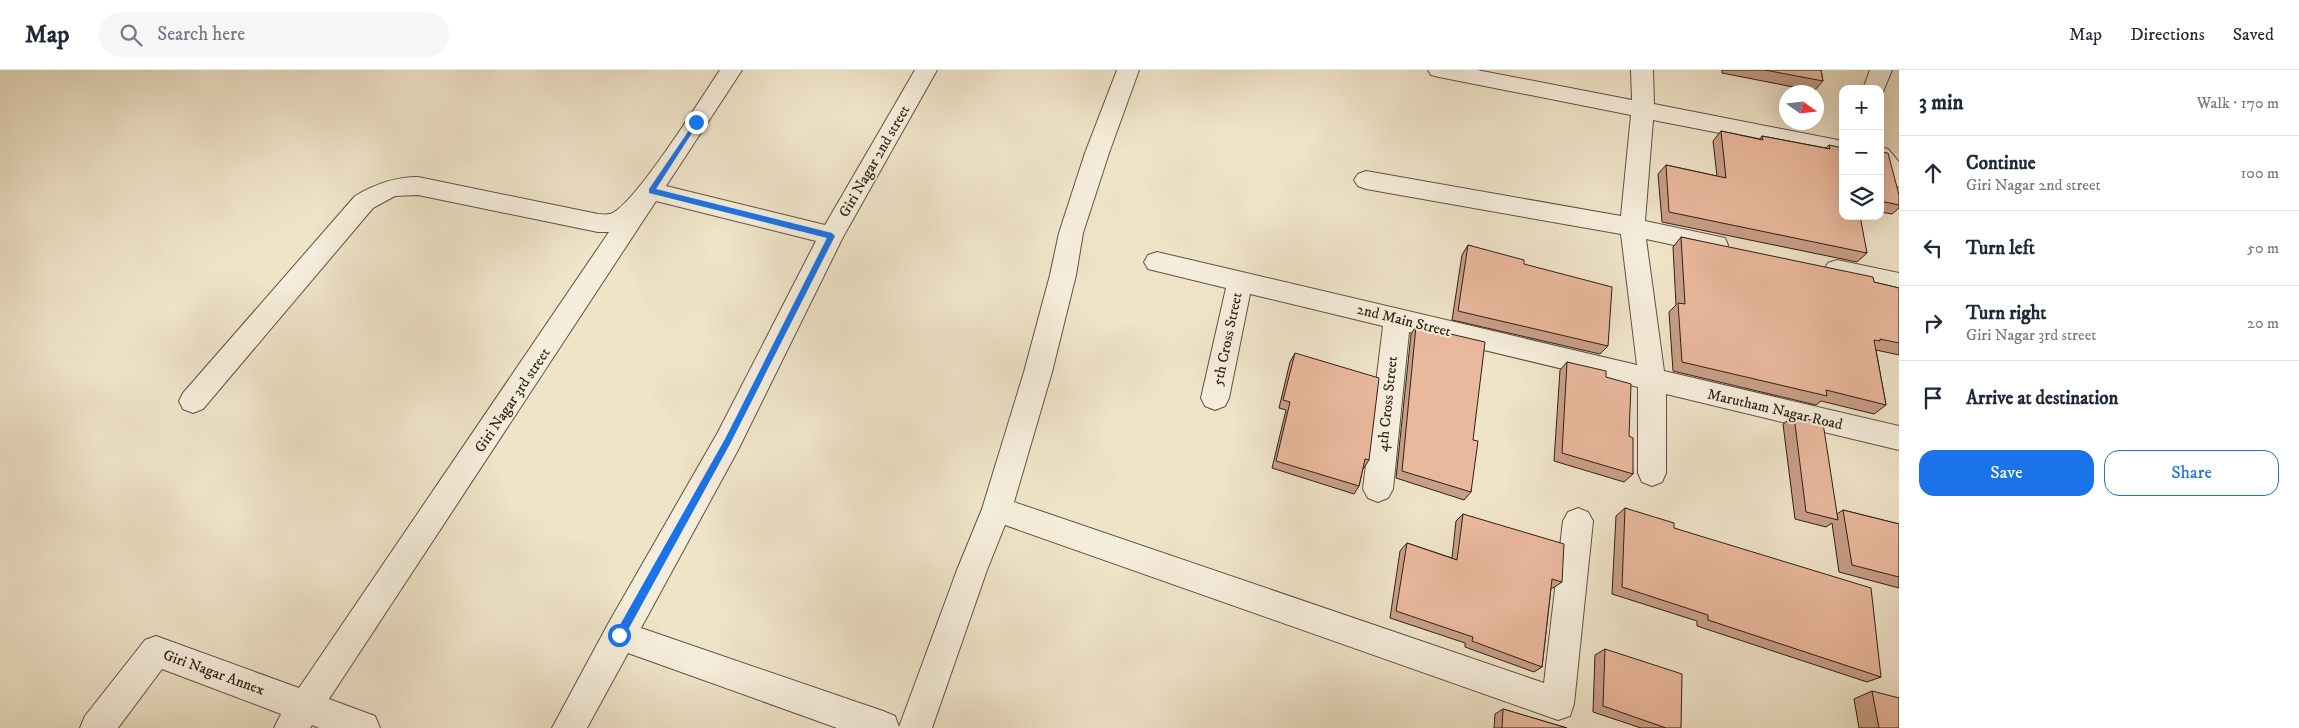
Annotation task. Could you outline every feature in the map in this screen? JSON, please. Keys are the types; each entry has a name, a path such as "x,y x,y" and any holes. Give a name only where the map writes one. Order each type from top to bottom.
{"street":[{"name":"Giri Nagar 3rd street","path":"299,717 732,70"},
{"name":"Giri Nagar 2nd street","path":"569,728 728,442 832,236 926,70"},
{"path":"915,728 972,570 997,509 1038,372 1063,275 1071,233 1097,153 1128,70"},
{"path":"1439,70 1839,148"},
{"path":"1642,70 1643,110 1632,227 1652,380 1652,474"},
{"path":"1875,85 1881,70"},
{"path":"1884,160 1899,178"},
{"path":"1366,180 1632,227 1737,249"},
{"path":"193,401 364,202 384,190 403,185 418,186 598,224 614,223 627,215 651,191 832,236"},
{"name":"2nd Main Street","path":"1157,262 1652,380"},
{"path":"1813,265 1899,283"},
{"name":"5th Cross Street","path":"1215,398 1240,281"},
{"name":"4th Cross Street","path":"1378,489 1397,318"},
{"name":"Marutham Nagar Road","path":"1652,380 1899,438"},
{"path":"997,509 1558,704 1578,521"},
{"path":"619,635 883,728"},
{"name":"Giri Nagar Annex","path":"97,728 156,651 299,717"},
{"path":"299,717 363,728"}],"building":[{"path":"1765,70 1821,70 1823,81"},
{"path":"1721,131 1763,140 1762,136 1830,149 1829,145 1839,147 1839,220 1861,220 1867,253 1669,212 1666,165 1726,178"},
{"path":"1884,152 1888,153 1899,195 1899,205 1884,202"},
{"path":"1681,237 1873,277 1874,282 1899,288 1899,343 1880,339 1880,341 1874,340 1886,405 1826,390 1827,396 1682,362 1678,303 1685,304"},
{"path":"1468,245 1524,260 1524,264 1612,287 1608,346 1458,311"},
{"path":"1416,326 1485,342 1473,440 1478,441 1471,492 1402,471"},
{"path":"1295,353 1379,378 1369,460 1365,459 1359,486 1276,461 1290,402 1283,400"},
{"path":"1567,362 1606,371 1606,377 1631,384 1629,436 1633,438 1633,474 1562,453"},
{"path":"1794,416 1823,423 1838,520 1806,512"},
{"path":"1625,508 1674,523 1674,528 1871,588 1881,677 1708,620 1708,615 1622,587"},
{"path":"1843,510 1899,524 1899,577 1852,565"},
{"path":"1463,514 1564,544 1562,582 1552,579 1542,667 1472,641 1473,637 1396,611 1407,543 1457,560"},
{"path":"1605,649 1682,674 1681,728 1666,728 1603,706"},
{"path":"1872,691 1899,698 1899,728 1879,728"},
{"path":"1503,709 1567,728 1502,728"}],"route":[{"path":"619,635 728,442 832,236 651,191 696,122"}]}
